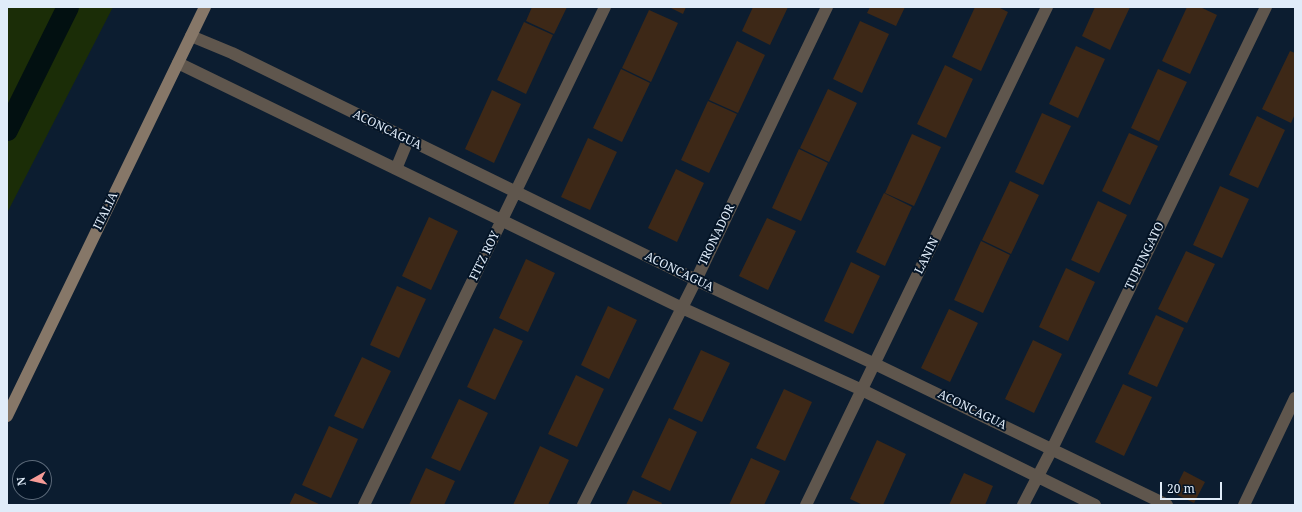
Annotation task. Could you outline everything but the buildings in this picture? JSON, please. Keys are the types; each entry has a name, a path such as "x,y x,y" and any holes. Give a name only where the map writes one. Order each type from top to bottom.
{"street":[{"name":"ITALIA","path":"7,416 205,7"},
{"name":"FITZ ROY","path":"364,505 605,7"},
{"name":"TRONADOR","path":"583,505 696,280 828,7"},
{"name":"LANIN","path":"806,505 876,364 1047,7"},
{"name":"TUPUNGATO","path":"1023,505 1266,7"},
{"name":"ACONCAGUA","path":"191,36 232,53 696,280 1052,448 1167,505"},
{"path":"178,63 682,308 862,390 1095,505"},
{"path":"396,169 408,140"},
{"path":"1244,505 1295,398"}],"green space":[{"path":"7,7 113,7 7,213"}],"waterway":[{"path":"7,130 68,7"}]}
